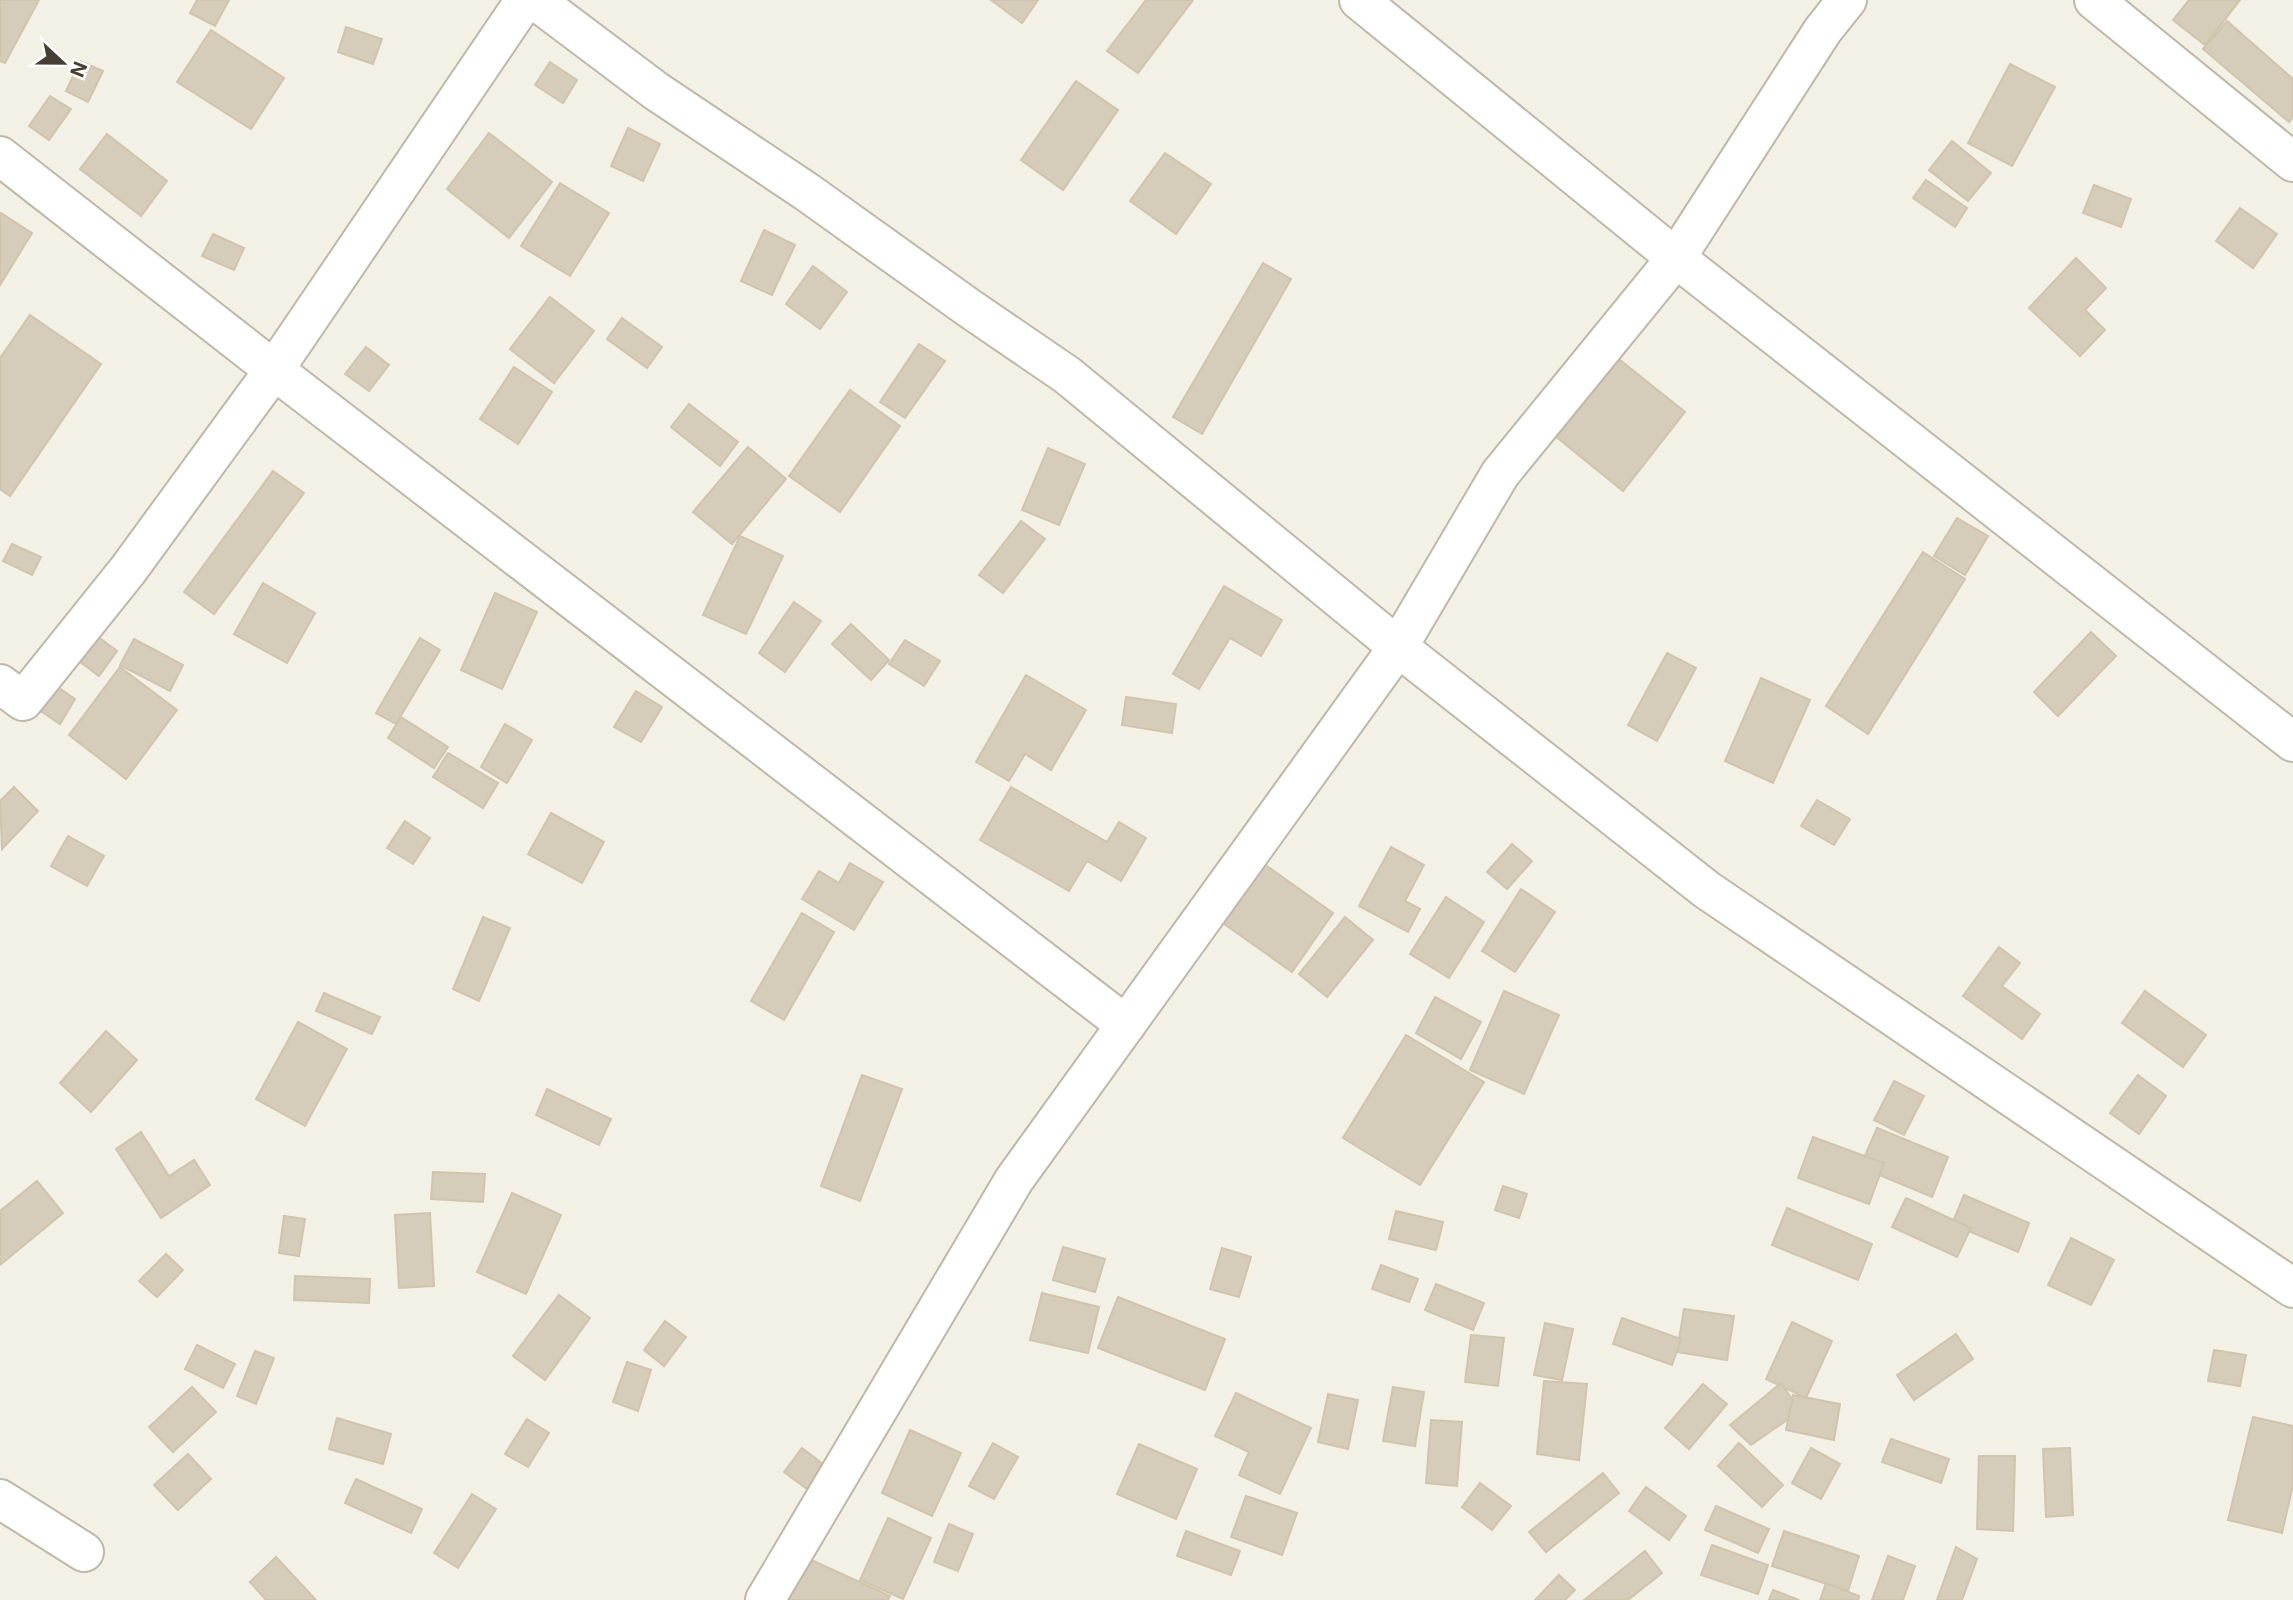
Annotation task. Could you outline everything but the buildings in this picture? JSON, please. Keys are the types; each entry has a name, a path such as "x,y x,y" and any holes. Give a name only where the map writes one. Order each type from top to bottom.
{"street":[{"path":"0,684 23,701 128,570 274,370 525,0"},
{"path":"535,0 656,91 807,192 1067,375 1398,647 1707,890 2288,1275"},
{"path":"1359,0 1676,258 2293,742"},
{"path":"765,1600 1014,1180 1398,647 1500,474 1676,258 1823,30 1847,0"},
{"path":"2094,0 2293,163"},
{"path":"0,156 1126,1025"},
{"path":"0,1499 84,1552"}]}
